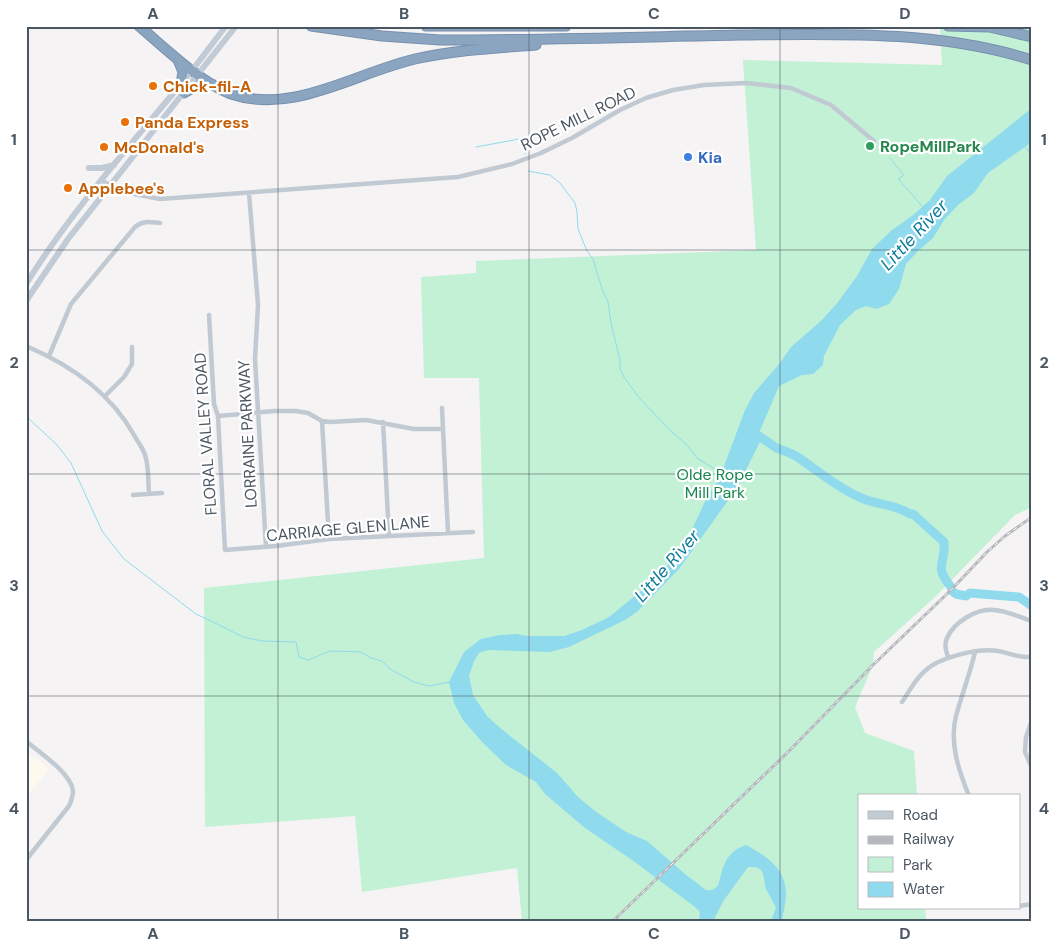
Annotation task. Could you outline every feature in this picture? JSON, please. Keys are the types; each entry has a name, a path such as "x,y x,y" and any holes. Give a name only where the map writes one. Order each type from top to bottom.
{"highway":[{"path":"139,26 178,60 213,84 231,93 248,98 270,100 283,100 303,96 392,65 430,56 593,38"},
{"path":"311,26 382,36 440,40 814,34 895,35 950,41 1032,60"},
{"path":"426,26 566,26"},
{"path":"948,26 987,27 1032,37"},
{"path":"178,60 183,72 182,88 200,84 213,84"}],"main road":[{"path":"195,72 226,26"},
{"path":"26,284 53,243 114,165 236,26"},
{"path":"26,301 59,250 182,88"},
{"path":"88,168 102,168 114,165"}],"street":[{"name":"ROPE MILL ROAD","path":"102,181 141,197 160,199 458,177 512,164 541,153 646,98 673,90 704,85 745,83 791,88 831,105 874,141"},
{"name":"LORRAINE PARKWAY","path":"249,193 258,305 255,359 266,547"},
{"path":"48,356 71,304 135,227 140,223 148,221 160,223"},
{"name":"FLORAL VALLEY ROAD","path":"209,315 214,404 218,416 225,550"},
{"path":"26,346 77,372 106,395 127,422 145,455 149,493"},
{"path":"106,395 124,377 132,364 132,348"},
{"path":"442,408 448,533"},
{"path":"218,416 296,411 308,413 322,421 330,422 366,420 414,429 443,428"},
{"path":"322,421 329,539"},
{"path":"383,422 389,536"},
{"path":"134,495 162,492"},
{"name":"CARRIAGE GLEN LANE","path":"225,550 329,539 473,532"},
{"path":"948,657 945,646 947,638 954,628 973,614 982,610 996,610 1032,621"},
{"path":"902,702 925,670 948,657 975,652 997,651 1020,658 1032,657"},
{"path":"968,794 959,771 954,732 956,717 975,652"},
{"path":"1032,720 1026,737 1025,752 1032,768"},
{"path":"26,741 61,770 70,781 73,790 73,798 69,806 26,860"}],"shaded area":[{"path":"26,751 49,769 26,798"}],"green space":[{"name":"Olde Rope Mill Park","path":"940,26 1032,26 1032,507 1015,515 934,598 874,652 873,665 855,707 865,733 914,751 917,794 858,794 858,910 925,910 926,921 522,921 517,868 362,892 355,816 205,827 204,588 484,558 479,378 424,378 421,277 476,273 476,261 756,250 743,60 942,65"}],"water":[{"name":"Little River","path":"1032,108 1032,142 988,173 974,193 958,205 944,220 933,238 906,264 899,289 889,304 876,309 866,306 856,310 840,325 824,356 823,365 813,374 802,375 779,386 759,433 760,442 737,488 679,569 638,611 625,620 569,647 550,652 488,650 479,653 474,661 469,676 473,695 487,716 557,773 578,797 595,811 626,832 647,841 706,890 712,890 718,886 729,856 746,845 767,858 779,870 783,877 786,894 782,921 771,921 776,908 766,889 763,873 758,868 748,867 724,900 713,921 699,921 700,912 695,907 585,828 545,794 536,782 506,765 463,720 454,703 449,682 464,652 481,639 516,634 564,636 582,630 609,617 664,570 689,536 707,497 720,477 745,410 754,393 791,347 822,320 838,302 857,276 872,249 892,230 930,200 947,176"}],"waterway":[{"path":"476,147 525,138 525,154"},
{"path":"1025,146 1032,156"},
{"name":"Little River","path":"890,158 903,174 899,180 923,207"},
{"path":"528,171 550,175 560,183 575,203 578,229 587,251 593,259 608,302 620,360 620,369 624,377 640,399 687,445 697,458 723,474"},
{"path":"26,416 57,445 71,463 102,531 124,559 196,614 243,637 262,641 296,642 299,657 308,660 330,651 361,652 371,658 382,661 390,669 414,682 429,686 450,682"},
{"path":"749,431 775,447 796,456 849,492 864,499 913,514 944,542 941,569 951,587"},
{"path":"952,591 966,596 970,593 1019,597 1032,606"}],"railway":[{"path":"613,921 789,751 987,552 1005,536 1032,517"}],"place":[{"name":"Chick-fil-A","path":"153,86"},
{"name":"Panda Express","path":"125,122"},
{"name":"RopeMillPark","path":"870,146"},
{"name":"McDonald's","path":"104,147"},
{"name":"Kia","path":"688,157"},
{"name":"Applebee's","path":"68,188"}]}
